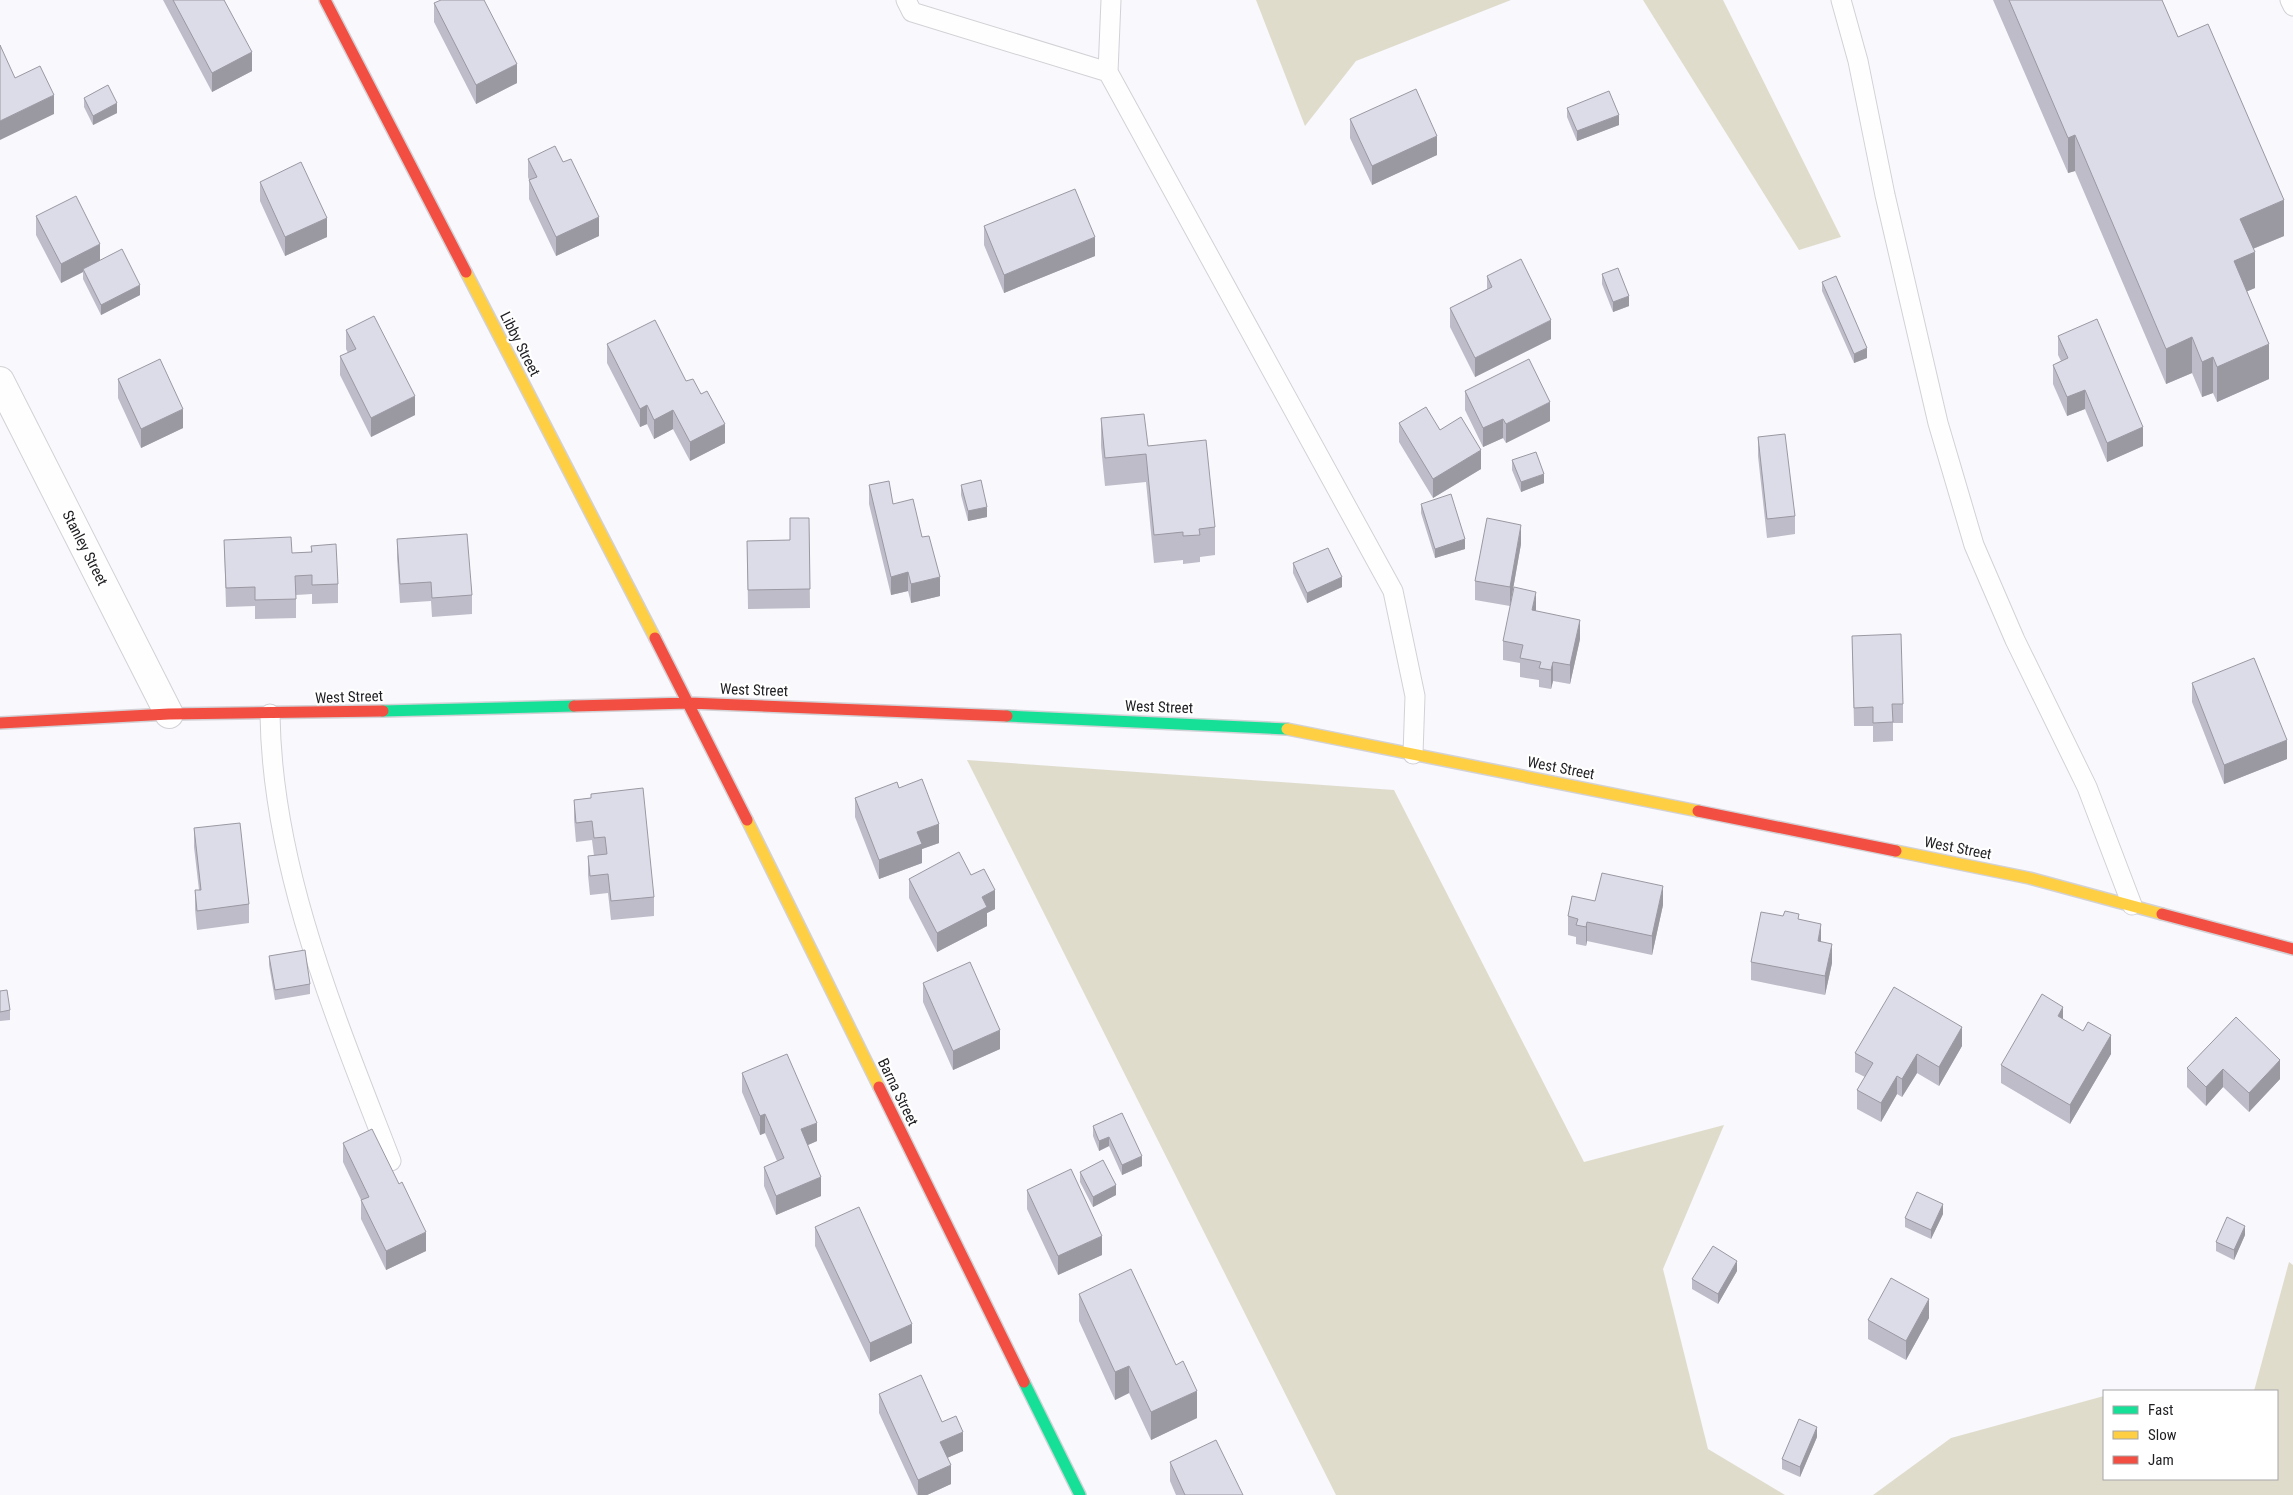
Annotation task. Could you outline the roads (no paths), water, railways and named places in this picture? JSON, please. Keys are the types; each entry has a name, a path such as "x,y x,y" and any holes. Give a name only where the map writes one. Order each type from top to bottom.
{"main road":[{"name":"Libby Street","path":"325,0 689,702"},
{"name":"West Street","path":"0,723 170,714 270,714 689,702 1279,727 2029,878 2293,949"},
{"name":"Barna Street","path":"689,702 1080,1495"}],"street":[{"name":"Stanley Street","path":"0,381 170,714"}],"lane":[{"path":"906,0 912,12 1108,72"},
{"path":"1111,0 1108,72 1393,591 1415,696 1413,754"},
{"path":"1841,0 1858,61 1885,195 1936,414 1974,545 2015,640 2087,787 2132,905"},
{"path":"2290,0 2293,6"},
{"path":"270,714 270,749 278,811 291,868 337,1019 391,1161"}]}
